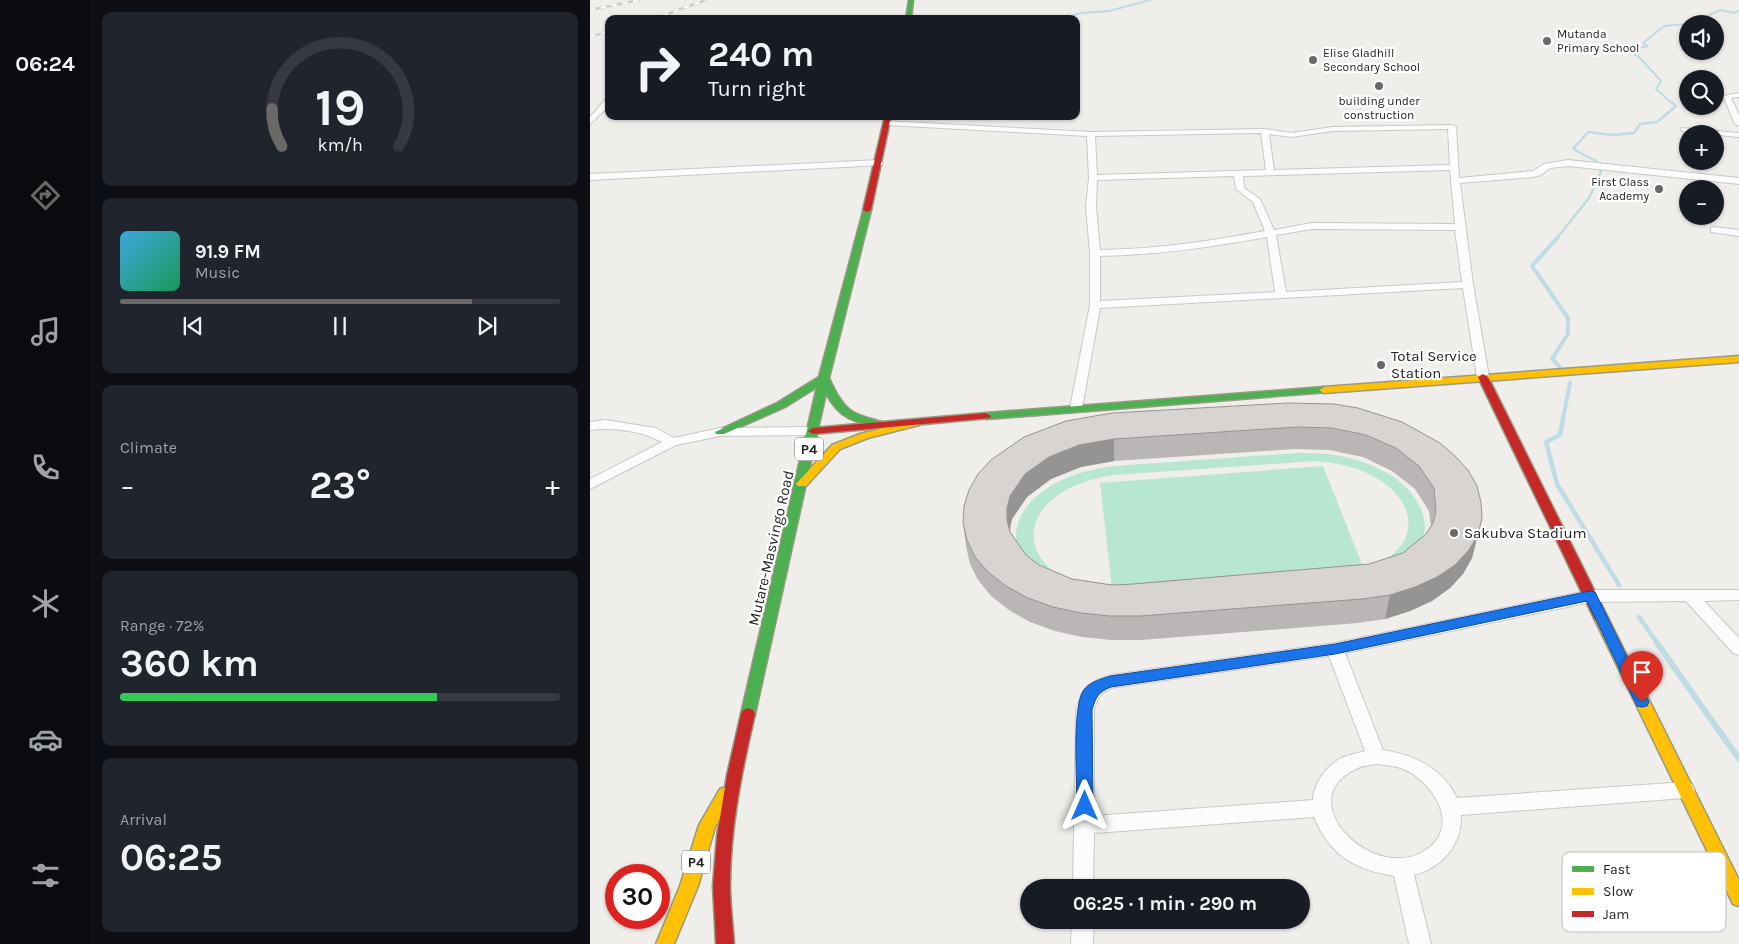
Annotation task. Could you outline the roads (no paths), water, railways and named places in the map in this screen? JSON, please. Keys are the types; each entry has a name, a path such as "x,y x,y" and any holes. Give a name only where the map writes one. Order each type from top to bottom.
{"main road":[{"path":"909,15 911,0"},
{"name":"Mutare-Masvingo Road","path":"725,944 722,879 732,782 814,430 824,378 879,163 888,120"},
{"path":"814,430 914,424 1076,408 1739,359"},
{"path":"1483,377 1716,852"},
{"path":"720,432 781,405 824,378 841,413 882,425"},
{"path":"800,486 836,448 864,436 914,424"},
{"name":"Mutare-Masvingo Road","path":"665,944 689,886 707,825 732,782"},
{"path":"1726,872 1739,898"}],"street":[{"path":"1739,95 1727,96 1739,124"},
{"path":"590,122 605,105"},
{"path":"888,120 1091,134 1265,131 1290,135 1333,129 1452,127 1453,167 1459,227 1483,377"},
{"path":"1265,131 1270,171"},
{"path":"1076,408 1095,305 1095,253 1091,207 1093,178 1091,134"},
{"path":"1724,134 1739,135"},
{"path":"590,177 879,163"},
{"path":"1454,181 1533,174 1554,164 1574,164 1739,181"},
{"path":"1093,178 1270,171 1453,167"},
{"path":"1238,173 1240,189 1257,201 1271,233 1281,295"},
{"path":"1095,253 1144,252 1185,248 1312,226 1459,227"},
{"path":"1714,230 1739,233"},
{"path":"1095,305 1467,285"},
{"path":"590,426 605,424 651,431 672,442"},
{"path":"590,485 672,442 720,432 814,430"},
{"path":"1690,595 1739,648"},
{"path":"1083,879 1085,710 1090,692 1098,686 1110,682 1335,649 1590,596 1739,595"},
{"path":"1335,649 1376,756"},
{"path":"1376,756 1395,758 1414,766 1430,777 1443,791 1451,808 1453,824 1448,841 1438,854 1422,864 1402,868 1379,866 1357,857 1339,843 1327,826 1321,808 1323,791 1330,777 1342,766 1358,759 1376,756"},
{"path":"1451,808 1685,790"},
{"path":"1084,825 1321,808"},
{"path":"1402,868 1420,944"},
{"path":"1082,944 1083,929"}],"waterway":[{"path":"1074,15 1109,11 1150,0"},
{"path":"1709,15 1720,10 1734,13 1739,11"},
{"path":"1673,104 1656,89 1661,81 1639,57 1627,50 1648,46 1643,43 1664,26 1679,25"},
{"path":"1557,238 1589,198 1601,172 1596,161 1573,149 1588,132 1613,135 1634,133 1640,124 1657,122 1676,106 1672,102"},
{"path":"1558,237 1532,266 1568,318 1568,334 1552,359 1560,367"},
{"path":"1564,414 1570,383"},
{"path":"1564,413 1560,435 1546,442 1557,484 1619,585"},
{"path":"1639,617 1658,644"},
{"path":"1657,643 1739,759"}],"railway":[{"path":"590,10 639,0"},
{"path":"664,15 706,0"},
{"path":"590,36 605,33"}],"place":[{"name":"Mutanda Primary School","path":"1547,41"},
{"name":"Elise Gladhill Secondary School","path":"1313,60"},
{"name":"building under construction","path":"1379,86"},
{"name":"First Class Academy","path":"1659,189"},
{"name":"Total Service Station","path":"1381,365"},
{"name":"Sakubva Stadium","path":"1454,533"}]}
